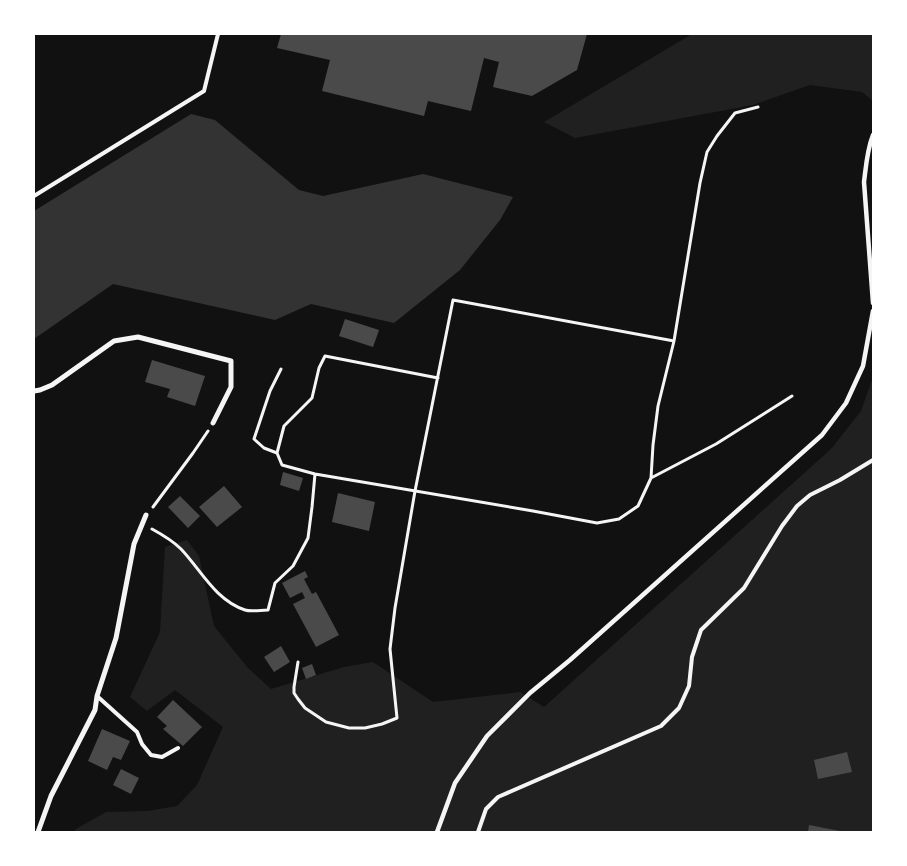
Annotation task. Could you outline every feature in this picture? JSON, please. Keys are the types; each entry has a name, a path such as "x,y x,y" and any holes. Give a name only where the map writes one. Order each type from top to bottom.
{"street":[{"path":"873,136 866,162 864,182 873,303"},
{"path":"437,832 455,783 487,736 530,693 570,660 822,435 846,403 863,366 873,311"},
{"path":"34,391 52,385 114,341 138,337 231,361 231,388 213,423"},
{"path":"38,832 51,796 95,710 97,696 116,638 134,544 146,515"}],"lane":[{"path":"34,196 204,91 218,34"},
{"path":"478,832 486,809 498,797 661,726 679,708 688,686 692,657 701,630 744,588 782,526 797,506 810,495 873,460"},
{"path":"97,696 137,732 142,744 151,756 162,757 178,748"}],"path":[{"path":"438,378 325,356 312,398 284,426 277,453 282,465 315,474 597,523 619,520 638,506 651,478 658,406 674,341 700,183 707,152 734,113 758,107"},
{"path":"298,662 294,693 305,708 326,722 349,728 365,728 397,718 390,649 395,608 415,491 453,300 674,341"},
{"path":"277,453 264,448 254,439 270,391 281,370"},
{"path":"651,478 716,444 792,396"},
{"path":"146,515 213,423"},
{"path":"143,525 171,539 211,586 228,602 246,610 268,610 275,583 293,566 308,538 315,474"}],"shaded area":[{"path":"692,34 873,34 873,101 862,92 810,85 753,105 575,138 544,122"},
{"path":"191,114 215,120 299,190 323,196 423,174 513,197 500,220 460,270 394,323 311,304 275,320 113,284 34,339 34,211"},
{"path":"873,377 873,832 74,832 106,812 148,811 177,806 197,785 223,727 175,690 147,711 130,697 160,632 165,547 187,540 199,556 214,626 248,668 271,689 344,667 373,662 433,702 520,692 544,707 831,449 861,411"}],"building":[{"path":"281,34 587,34 577,70 532,96 493,87 499,62 484,58 471,111 428,101 424,116 322,91 330,60 277,48"},
{"path":"345,319 379,330 373,347 339,336"},
{"path":"152,360 205,376 195,406 167,397 170,389 145,382"},
{"path":"283,472 303,478 299,491 280,485"},
{"path":"224,486 242,507 217,527 199,507"},
{"path":"338,493 375,502 369,531 332,522"},
{"path":"180,496 200,516 188,528 168,507"},
{"path":"305,571 308,577 304,579 312,594 316,592 339,635 316,647 293,604 305,598 302,592 290,598 282,583"},
{"path":"281,646 290,662 274,672 264,657"},
{"path":"312,664 316,675 306,679 302,668"},
{"path":"173,700 202,727 183,746 163,729 167,726 157,717"},
{"path":"102,729 130,741 121,760 113,757 107,770 88,761"},
{"path":"847,752 852,772 818,779 814,760"},
{"path":"121,769 139,778 131,794 113,785"},
{"path":"809,825 840,831 840,832 808,832"}]}
